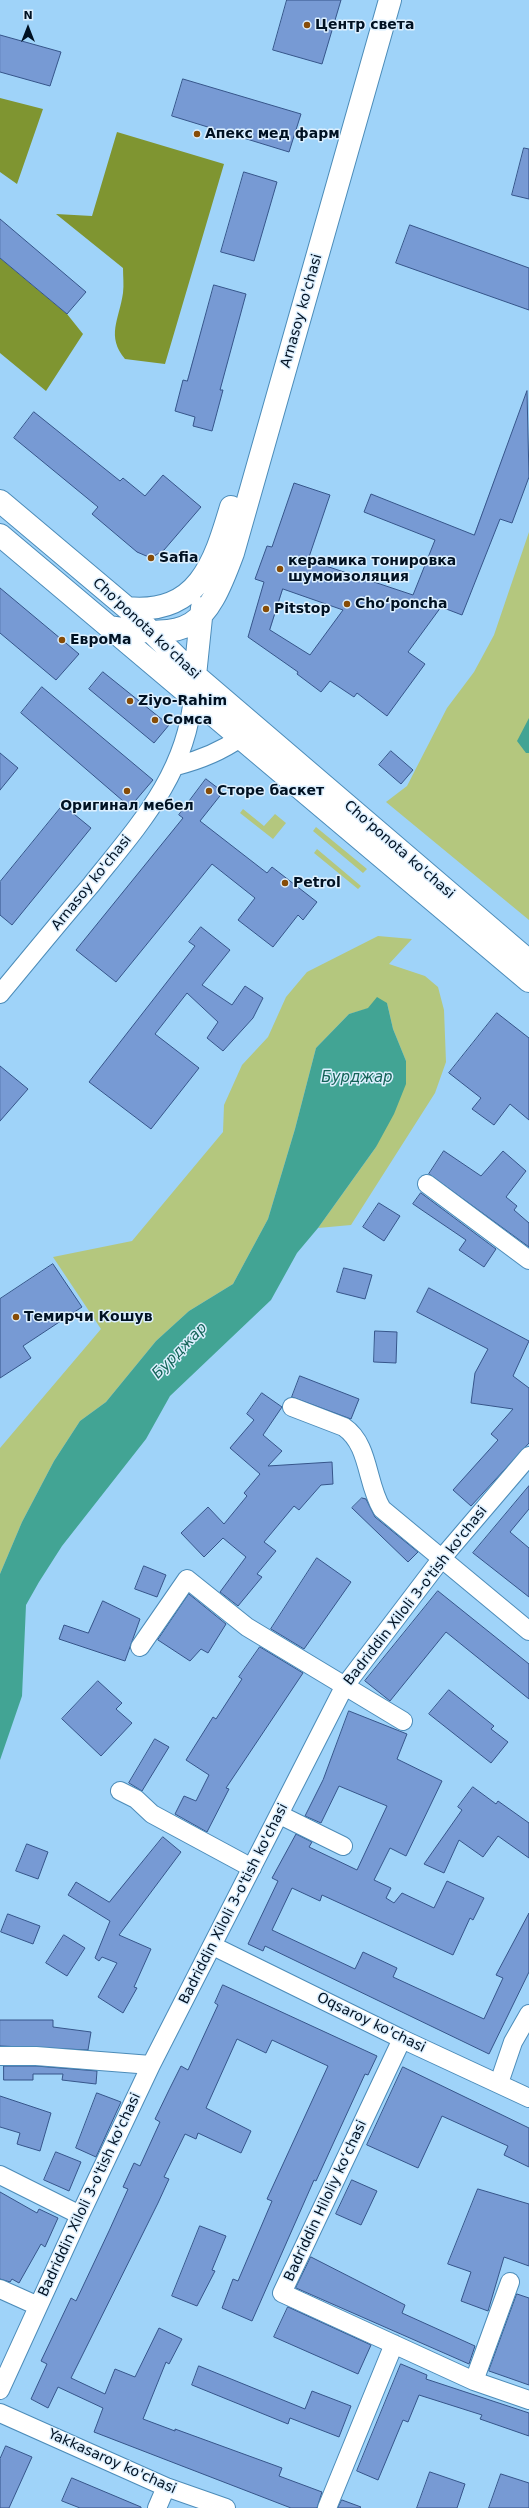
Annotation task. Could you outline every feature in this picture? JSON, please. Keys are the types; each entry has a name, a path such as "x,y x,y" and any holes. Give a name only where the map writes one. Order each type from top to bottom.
{"main road":[{"name":"Arnasoy ko'chasi","path":"193,697 205,577 220,542 234,497 374,0"},
{"name":"Arnasoy ko'chasi","path":"110,627 154,632 179,630 201,617 218,591 233,553 390,0"},
{"name":"Cho'ponota ko'chasi","path":"0,501 154,632 195,675 425,883"},
{"name":"Cho'ponota ko'chasi","path":"0,534 240,738 425,883 480,929 529,961"},
{"name":"Arnasoy ko'chasi","path":"127,608 153,608 171,603 189,593 205,577"},
{"name":"Cho'ponota ko'chasi","path":"480,929 529,981"}],"street":[{"name":"Arnasoy ko'chasi","path":"0,994 134,832 158,799 176,766 188,734 193,697"},
{"path":"176,766 200,761 221,751 240,738"},
{"path":"426,1184 529,1260"},
{"path":"292,1407 344,1427 352,1432 360,1441 373,1491 382,1509 529,1631"},
{"name":"Badriddin Xiloli 3-o'tish ko'chasi","path":"0,2390 151,2065 280,1815 344,1687 442,1558 529,1456"},
{"path":"140,1647 187,1579 247,1627 344,1687 403,1721"},
{"path":"120,1791 136,1799 152,1814 252,1868"},
{"path":"280,1815 343,1846"},
{"name":"Oqsaroy ko'chasi","path":"213,1946 402,2039 529,2098"},
{"path":"499,2083 513,2042 529,2014"},
{"name":"Badriddin Hiloliy koʻchasi","path":"402,2039 282,2293 474,2381 529,2400"},
{"path":"0,2056 36,2056 151,2065"},
{"path":"0,2175 80,2215"},
{"path":"474,2381 510,2282"},
{"path":"0,2289 38,2306"},
{"path":"327,2508 394,2344"},
{"name":"Yakkasaroy ko'chasi","path":"0,2412 166,2487 226,2508"},
{"path":"157,2508 166,2487"}],"shaded area":[{"path":"0,98 43,109 17,184 0,172"},
{"path":"117,132 224,164 165,364 125,359 119,351 116,343 115,328 123,293 123,268 56,214 92,216"},
{"path":"0,258 67,314 83,334 46,391 0,353"},
{"path":"529,532 529,920 386,802 407,786 447,708 474,672 494,635"},
{"path":"243,809 264,826 275,814 286,823 273,839 240,813"},
{"path":"316,827 367,869 363,873 313,831"},
{"path":"317,849 361,886 358,889 314,853"},
{"path":"378,936 412,939 389,964 425,976 438,987 444,1010 446,1062 435,1093 351,1225 318,1228 376,1147 406,1061 393,1029 387,1003 349,1014 316,1048 295,1129 268,1219 233,1284 189,1311 156,1341 106,1402 80,1421 54,1461 22,1522 0,1574 0,1448 101,1329 53,1257 132,1241 223,1132 224,1105 242,1065 268,1037 286,997 307,972"}],"water":[{"path":"529,718 529,753 526,753 517,741"},
{"name":"Бурджар","path":"377,997 387,1003 393,1029 406,1061 406,1084 394,1114 376,1147 318,1228 297,1253 271,1300 170,1396 146,1439 62,1546 39,1582 26,1605 22,1696 0,1760 0,1574 22,1522 54,1461 80,1421 106,1402 156,1341 189,1311 233,1284 268,1219 295,1129 316,1048 349,1014 368,1008"}],"building":[{"name":"Центр света","path":"287,0 341,0 322,64 273,50"},
{"path":"0,35 61,52 50,86 0,72"},
{"path":"183,79 301,114 289,152 172,116"},
{"path":"524,148 529,149 529,199 512,195"},
{"path":"244,172 277,182 254,261 221,252"},
{"path":"0,219 86,292 67,314 0,258"},
{"path":"410,225 529,268 529,310 396,263"},
{"path":"214,285 246,294 220,390 223,390 212,431 193,426 195,417 175,411 183,380 187,381"},
{"path":"527,391 529,477 512,523 500,519 462,615 441,607 408,652 425,664 387,716 357,693 354,697 330,681 321,692 297,674 298,672 248,637 264,582 255,579 267,546 272,547 294,483 330,495 308,560 413,595 435,540 364,512 371,494 474,535","holes":["283,589 343,610 310,655 270,630"]},
{"path":"34,412 120,481 123,478 145,496 163,475 201,507 164,550 151,558 137,552 92,514 98,507 14,438"},
{"path":"0,588 79,654 56,680 0,633"},
{"path":"103,672 169,725 154,743 89,689"},
{"path":"42,687 153,780 130,807 21,713"},
{"path":"391,751 413,770 401,784 379,765"},
{"path":"0,753 18,768 0,790"},
{"path":"206,779 223,792 200,821 267,873 272,867 317,902 303,920 298,915 273,947 238,920 255,898 212,864 116,982 76,950 183,818 179,815"},
{"path":"63,805 91,828 12,925 0,915 0,882"},
{"path":"201,927 230,950 202,985 232,1005 245,986 263,998 253,1018 223,1051 207,1038 218,1022 187,993 155,1034 199,1068 151,1129 89,1082 195,946 189,942"},
{"path":"497,1013 529,1038 529,1120 510,1104 494,1125 472,1109 481,1098 449,1073"},
{"path":"0,1066 28,1089 0,1121"},
{"path":"444,1151 481,1176 503,1151 526,1171 506,1197 517,1206 514,1210 529,1223 529,1247 429,1174"},
{"path":"421,1193 496,1249 484,1267 459,1250 466,1240 413,1204"},
{"path":"379,1203 400,1216 384,1241 363,1227"},
{"path":"53,1264 82,1307 23,1346 31,1358 0,1378 0,1299"},
{"path":"344,1268 372,1275 365,1299 337,1292"},
{"path":"429,1288 529,1341 513,1376 529,1388 529,1443 471,1506 453,1490 498,1440 491,1434 513,1409 471,1403 475,1373 488,1349 417,1312"},
{"path":"375,1331 397,1332 396,1363 374,1362"},
{"path":"300,1376 359,1399 351,1419 292,1397"},
{"path":"262,1393 282,1407 263,1435 282,1451 268,1466 332,1462 333,1484 321,1485 299,1510 294,1506 264,1542 276,1551 257,1574 262,1577 238,1606 220,1592 246,1557 223,1538 204,1557 181,1533 208,1507 224,1524 247,1496 244,1493 260,1474 230,1448 254,1420 247,1414"},
{"path":"529,1486 529,1509 510,1532 529,1548 529,1597 473,1553"},
{"path":"362,1498 366,1499 375,1517 418,1552 408,1562 352,1508"},
{"path":"317,1558 351,1582 304,1649 271,1629"},
{"path":"144,1566 166,1575 157,1597 135,1589"},
{"path":"438,1591 529,1664 529,1699 446,1632 390,1701 365,1681"},
{"path":"189,1594 226,1624 208,1653 201,1649 190,1661 158,1640"},
{"path":"103,1601 140,1619 125,1661 59,1639 64,1625 88,1633"},
{"path":"260,1647 303,1673 226,1788 229,1789 207,1832 175,1814 184,1796 196,1801 209,1775 186,1760 213,1717 216,1719 242,1679 239,1677"},
{"path":"98,1681 122,1703 116,1709 132,1723 101,1756 62,1719"},
{"path":"449,1690 494,1726 491,1729 508,1742 491,1763 429,1714"},
{"path":"349,1711 407,1734 397,1759 442,1781 406,1856 390,1848 374,1880 391,1888 386,1898 394,1903 402,1893 434,1908 447,1881 484,1898 473,1920 470,1918 453,1955 322,1895 320,1901 292,1888 272,1930 355,1969 363,1952 397,1968 393,1977 484,2019 503,1978 496,1975 529,1913 529,1972 489,2054 265,1946 263,1951 248,1944 278,1881 272,1878 296,1834 312,1842 309,1847 357,1870 387,1806 339,1786 321,1823 305,1816 323,1780"},
{"path":"155,1739 169,1747 142,1791 129,1783"},
{"path":"473,1787 496,1804 498,1801 529,1823 529,1858 498,1836 483,1857 459,1840 444,1873 424,1864 462,1810 458,1807"},
{"path":"163,1837 181,1852 119,1935 151,1949 134,1987 137,1988 123,2013 98,1997 117,1963 102,1957 99,1961 95,1958 110,1921 68,1895 76,1882 109,1902"},
{"path":"27,1844 48,1852 38,1879 16,1871"},
{"path":"8,1914 40,1926 33,1944 1,1932"},
{"path":"64,1935 85,1948 67,1976 46,1963"},
{"path":"223,1985 377,2056 368,2075 365,2074 316,2181 314,2180 252,2321 222,2308 233,2279 238,2281 272,2201 267,2199 328,2066 272,2040 266,2053 237,2039 206,2108 251,2131 241,2153 198,2133 196,2139 185,2134 164,2177 169,2179 158,2203 71,2378 105,2394 115,2369 135,2377 159,2328 182,2339 169,2364 166,2362 143,2419 175,2431 175,2429 282,2468 279,2476 322,2492 317,2508 291,2508 94,2432 103,2408 58,2387 48,2408 31,2399 47,2364 41,2361 71,2298 76,2301 128,2189 123,2187 134,2163 140,2166 160,2122 155,2119 181,2066 188,2070 218,2005 215,2003"},
{"path":"0,2020 53,2020 53,2027 91,2032 88,2050 0,2046"},
{"path":"4,2066 36,2066 97,2071 96,2084 62,2080 63,2074 33,2074 33,2080 4,2080"},
{"path":"403,2067 529,2128 529,2167 504,2155 508,2146 442,2116 418,2168 367,2145"},
{"path":"97,2093 121,2102 96,2157 76,2148"},
{"path":"0,2096 51,2113 40,2151 17,2144 20,2133 0,2127"},
{"path":"56,2152 81,2162 69,2191 44,2180"},
{"path":"352,2180 377,2191 361,2225 336,2214"},
{"path":"478,2189 529,2204 529,2266 504,2257 488,2311 461,2301 471,2272 448,2264"},
{"path":"0,2192 37,2213 39,2209 58,2218 45,2247 41,2244 19,2283 12,2279 10,2282 0,2279"},
{"path":"200,2226 226,2236 212,2270 215,2271 197,2306 172,2296"},
{"path":"311,2257 405,2305 402,2313 475,2346 469,2364 296,2288"},
{"path":"517,2294 529,2298 529,2385 489,2371"},
{"path":"288,2307 371,2345 358,2374 274,2337"},
{"path":"401,2364 427,2375 426,2379 529,2413 529,2436 480,2419 482,2415 419,2395 408,2422 403,2420 378,2480 357,2471"},
{"path":"199,2366 305,2409 312,2391 351,2406 339,2437 290,2418 288,2424 192,2385"},
{"path":"6,2446 32,2457 9,2508 0,2508 0,2459"},
{"path":"430,2472 465,2484 457,2508 417,2508"},
{"path":"501,2474 529,2483 529,2508 489,2508"},
{"path":"72,2478 141,2508 80,2508 62,2501"},
{"path":"342,2500 361,2507 338,2508"}],"place":[{"name":"Центр света","path":"307,25"},
{"name":"Апекс мед фарм","path":"197,134"},
{"name":"Safia","path":"151,558"},
{"name":"керамика тонировка шyмоизоляция","path":"280,569"},
{"name":"Choʻponcha","path":"347,604"},
{"name":"Pitstop","path":"266,609"},
{"name":"ЕвроМа","path":"62,640"},
{"name":"Ziyo-Rahim","path":"130,701"},
{"name":"Сомса","path":"155,720"},
{"name":"Оригинал мебел","path":"127,791"},
{"name":"Сторе баскет","path":"209,791"},
{"name":"Petrol","path":"285,883"},
{"name":"Темирчи Кошув","path":"16,1317"}]}
